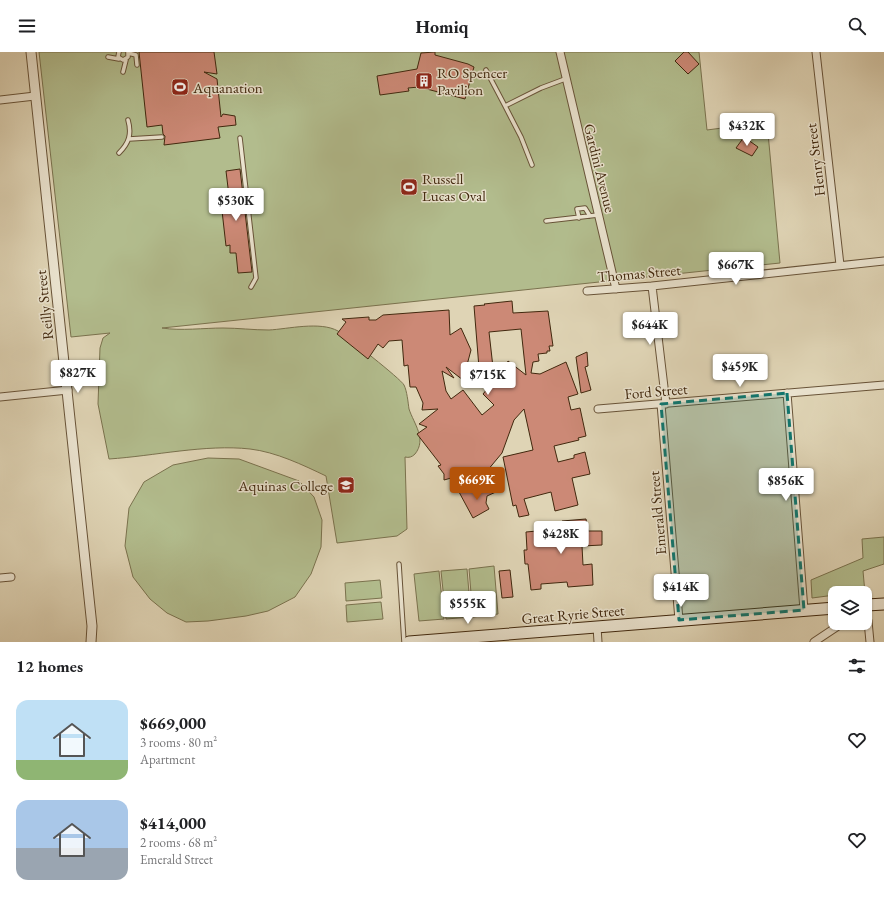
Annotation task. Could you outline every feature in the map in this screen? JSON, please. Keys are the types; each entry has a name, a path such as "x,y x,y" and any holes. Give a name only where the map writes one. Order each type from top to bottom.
{"main road":[{"path":"872,605 884,604"},
{"name":"Great Ryrie Street","path":"409,642 828,608"}],"street":[{"name":"Reilly Street","path":"31,52 68,390 92,626 91,642"},
{"name":"Gardini Avenue","path":"560,52 565,79 616,289"},
{"name":"Henry Street","path":"816,52 840,265"},
{"path":"0,100 35,96"},
{"name":"Thomas Street","path":"587,291 652,286 884,261"},
{"name":"Emerald Street","path":"652,286 664,404 679,620"},
{"name":"Ford Street","path":"597,409 884,385"},
{"path":"0,398 68,390"},
{"path":"787,393 804,610"},
{"path":"0,578 11,577"},
{"name":"Reilly Street","path":"92,626 97,642"},
{"path":"597,627 598,642"},
{"path":"814,642 832,630"},
{"path":"869,630 870,642"}],"lane":[{"path":"120,59 108,57 118,52 120,59 123,72 127,59 128,52 136,56 137,65 134,60 127,59 120,59"},
{"path":"486,70 506,106 521,137 532,165"},
{"path":"506,106 541,88 565,79"},
{"path":"119,153 129,139 130,129 128,120"},
{"path":"129,139 162,137"},
{"path":"240,138 256,278 252,287"},
{"path":"579,218 578,209 585,208 590,216"},
{"path":"546,221 598,215"},
{"path":"399,564 404,642"}],"highlighted area":[{"path":"787,393 804,610 679,620 661,404"}],"green space":[{"path":"39,52 699,52 707,130 767,122 780,263 162,328 229,328 269,330 304,326 322,326 338,331 401,381 407,393 409,409 420,437 420,443 415,454 410,457 405,457 407,529 397,536 337,543 326,476 270,453 250,449 216,448 109,459 98,404 100,348 103,338 110,333 71,337"},
{"path":"208,458 239,459 299,481 314,497 322,520 321,547 311,574 295,597 268,611 246,616 186,622 167,613 150,599 133,577 125,546 129,508 144,482 173,465"},
{"path":"884,537 884,564 863,571 864,586 828,586 828,596 812,598 811,580 863,558 862,539"},
{"path":"494,566 498,614 473,617 469,569"},
{"path":"467,569 471,617 446,619 441,571"},
{"path":"439,571 444,619 419,621 414,574"},
{"path":"380,580 382,598 346,601 345,583"},
{"path":"381,602 383,619 347,622 346,605"}],"building":[{"name":"Aquanation","path":"139,52 214,52 217,74 204,72 217,79 221,117 223,114 235,116 236,125 218,127 220,138 164,145 165,136 163,134 162,125 147,127"},
{"name":"RO Spencer Pavilion","path":"435,52 435,55 474,67 465,99 419,87 408,88 409,91 380,95 377,76 417,69 421,53"},
{"path":"684,52 688,52 699,64 688,74 675,61"},
{"path":"744,137 758,147 752,156 736,148"},
{"path":"240,169 252,272 238,273 236,253 230,253 230,245 226,246 221,202 224,202 224,197 229,196 226,171"},
{"path":"512,301 513,313 548,311 553,346 549,346 550,351 547,351 547,353 538,354 539,361 533,362 531,373 540,374 566,362 578,394 568,397 571,410 580,408 586,436 578,438 579,440 554,446 558,462 574,458 574,455 585,452 590,474 572,478 578,505 555,511 551,492 524,499 529,515 519,517 516,505 513,506 503,457 533,450 524,409 514,420 502,453 487,471 472,480 469,473 444,480 444,474 438,466 441,465 417,434 427,427 419,424 438,409 422,410 423,403 416,387 410,387 408,365 404,366 402,340 389,341 383,348 378,344 368,359 337,334 346,322 342,319 369,317 369,320 376,320 383,315 449,310 450,335 461,328 471,350 463,380 446,367 454,378 442,371 446,391 451,399 463,390 482,415 494,405 483,394 488,388 490,379 486,367 479,368 474,306 485,305 484,304","holes":["521,329 526,375 508,361 504,369 494,376 489,332"]},
{"path":"587,352 588,366 585,367 591,390 581,393 576,357"},
{"path":"488,486 498,491 487,496 486,503 489,509 473,518 459,492 483,491"},
{"path":"586,519 588,531 602,531 602,545 582,546 583,565 592,564 593,585 568,587 567,582 541,584 541,589 531,590 528,564 525,564 524,550 527,550 526,532 559,529 559,526 563,526 562,521"},
{"path":"510,570 513,597 502,598 499,571"}],"place":[{"name":"RO Spencer Pavilion","path":"424,81"},
{"name":"Aquanation","path":"180,87"},
{"name":"Russell Lucas Oval","path":"409,187"},
{"name":"Aquinas College","path":"346,485"}]}
